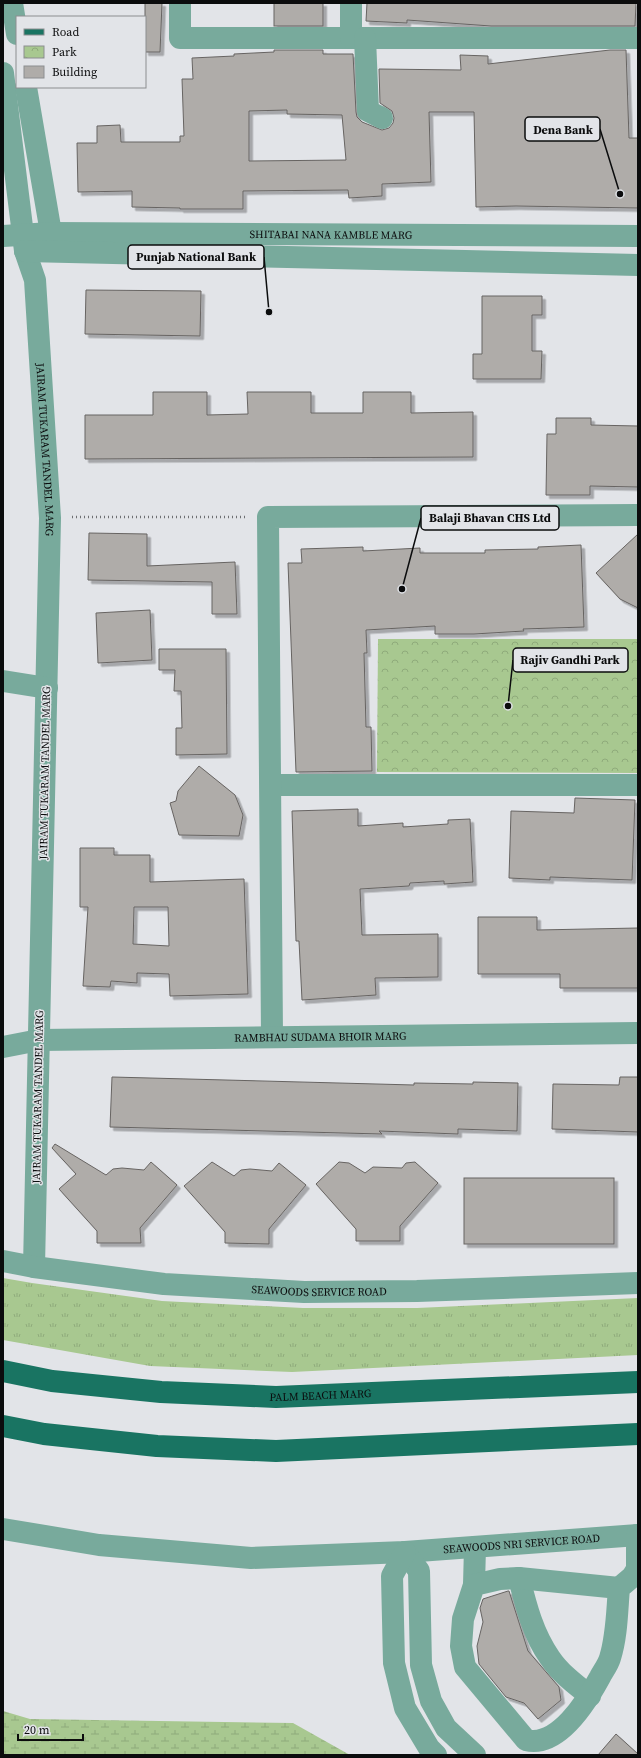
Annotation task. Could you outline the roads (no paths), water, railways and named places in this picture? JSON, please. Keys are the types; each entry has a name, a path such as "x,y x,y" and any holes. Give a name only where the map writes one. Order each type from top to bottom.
{"main road":[{"path":"539,1387 574,1374 604,1368 638,1367"},
{"name":"PALM BEACH MARG","path":"3,1371 52,1381 161,1392 276,1397 638,1382"},
{"path":"3,1426 44,1434 157,1446 276,1451 638,1434"}],"street":[{"path":"12,3 16,28"},
{"path":"180,3 180,38 638,38"},
{"path":"351,3 358,38 368,111 382,118"},
{"name":"JAIRAM TUKARAM TANDEL MARG","path":"3,73 17,240 36,280 50,518 34,1267"},
{"path":"26,88 51,243 36,280"},
{"name":"SHITABAI NANA KAMBLE MARG","path":"51,243 638,236"},
{"name":"SHITABAI NANA KAMBLE MARG","path":"17,240 51,243 638,265"},
{"path":"272,1037 268,517 638,515"},
{"path":"3,681 47,688"},
{"path":"271,785 638,785"},
{"name":"RAMBHAU SUDAMA BHOIR MARG","path":"3,1047 39,1040 638,1033"},
{"name":"SEAWOODS SERVICE ROAD","path":"3,1260 34,1267 164,1284 304,1292 417,1291 638,1283"},
{"name":"SEAWOODS NRI SERVICE ROAD","path":"3,1529 99,1545 251,1558 405,1552 638,1535"},
{"path":"474,1547 474,1585 463,1619 461,1646 465,1667 526,1740 534,1742 541,1741 556,1732 578,1713 590,1696 610,1660 620,1588 632,1577 637,1569 638,1535"},
{"path":"498,1545 510,1579 532,1626 550,1659 573,1682 590,1696"},
{"path":"436,1755 428,1748 405,1708 394,1663 392,1576 405,1552 419,1571 421,1665 431,1701 446,1728 475,1755"},
{"path":"474,1585 510,1579 620,1588"}],"place":[{"name":"Dena Bank","path":"620,194"},
{"name":"Punjab National Bank","path":"269,312"},
{"name":"Balaji Bhavan CHS Ltd","path":"402,589"},
{"name":"Rajiv Gandhi Park","path":"508,706"}]}
